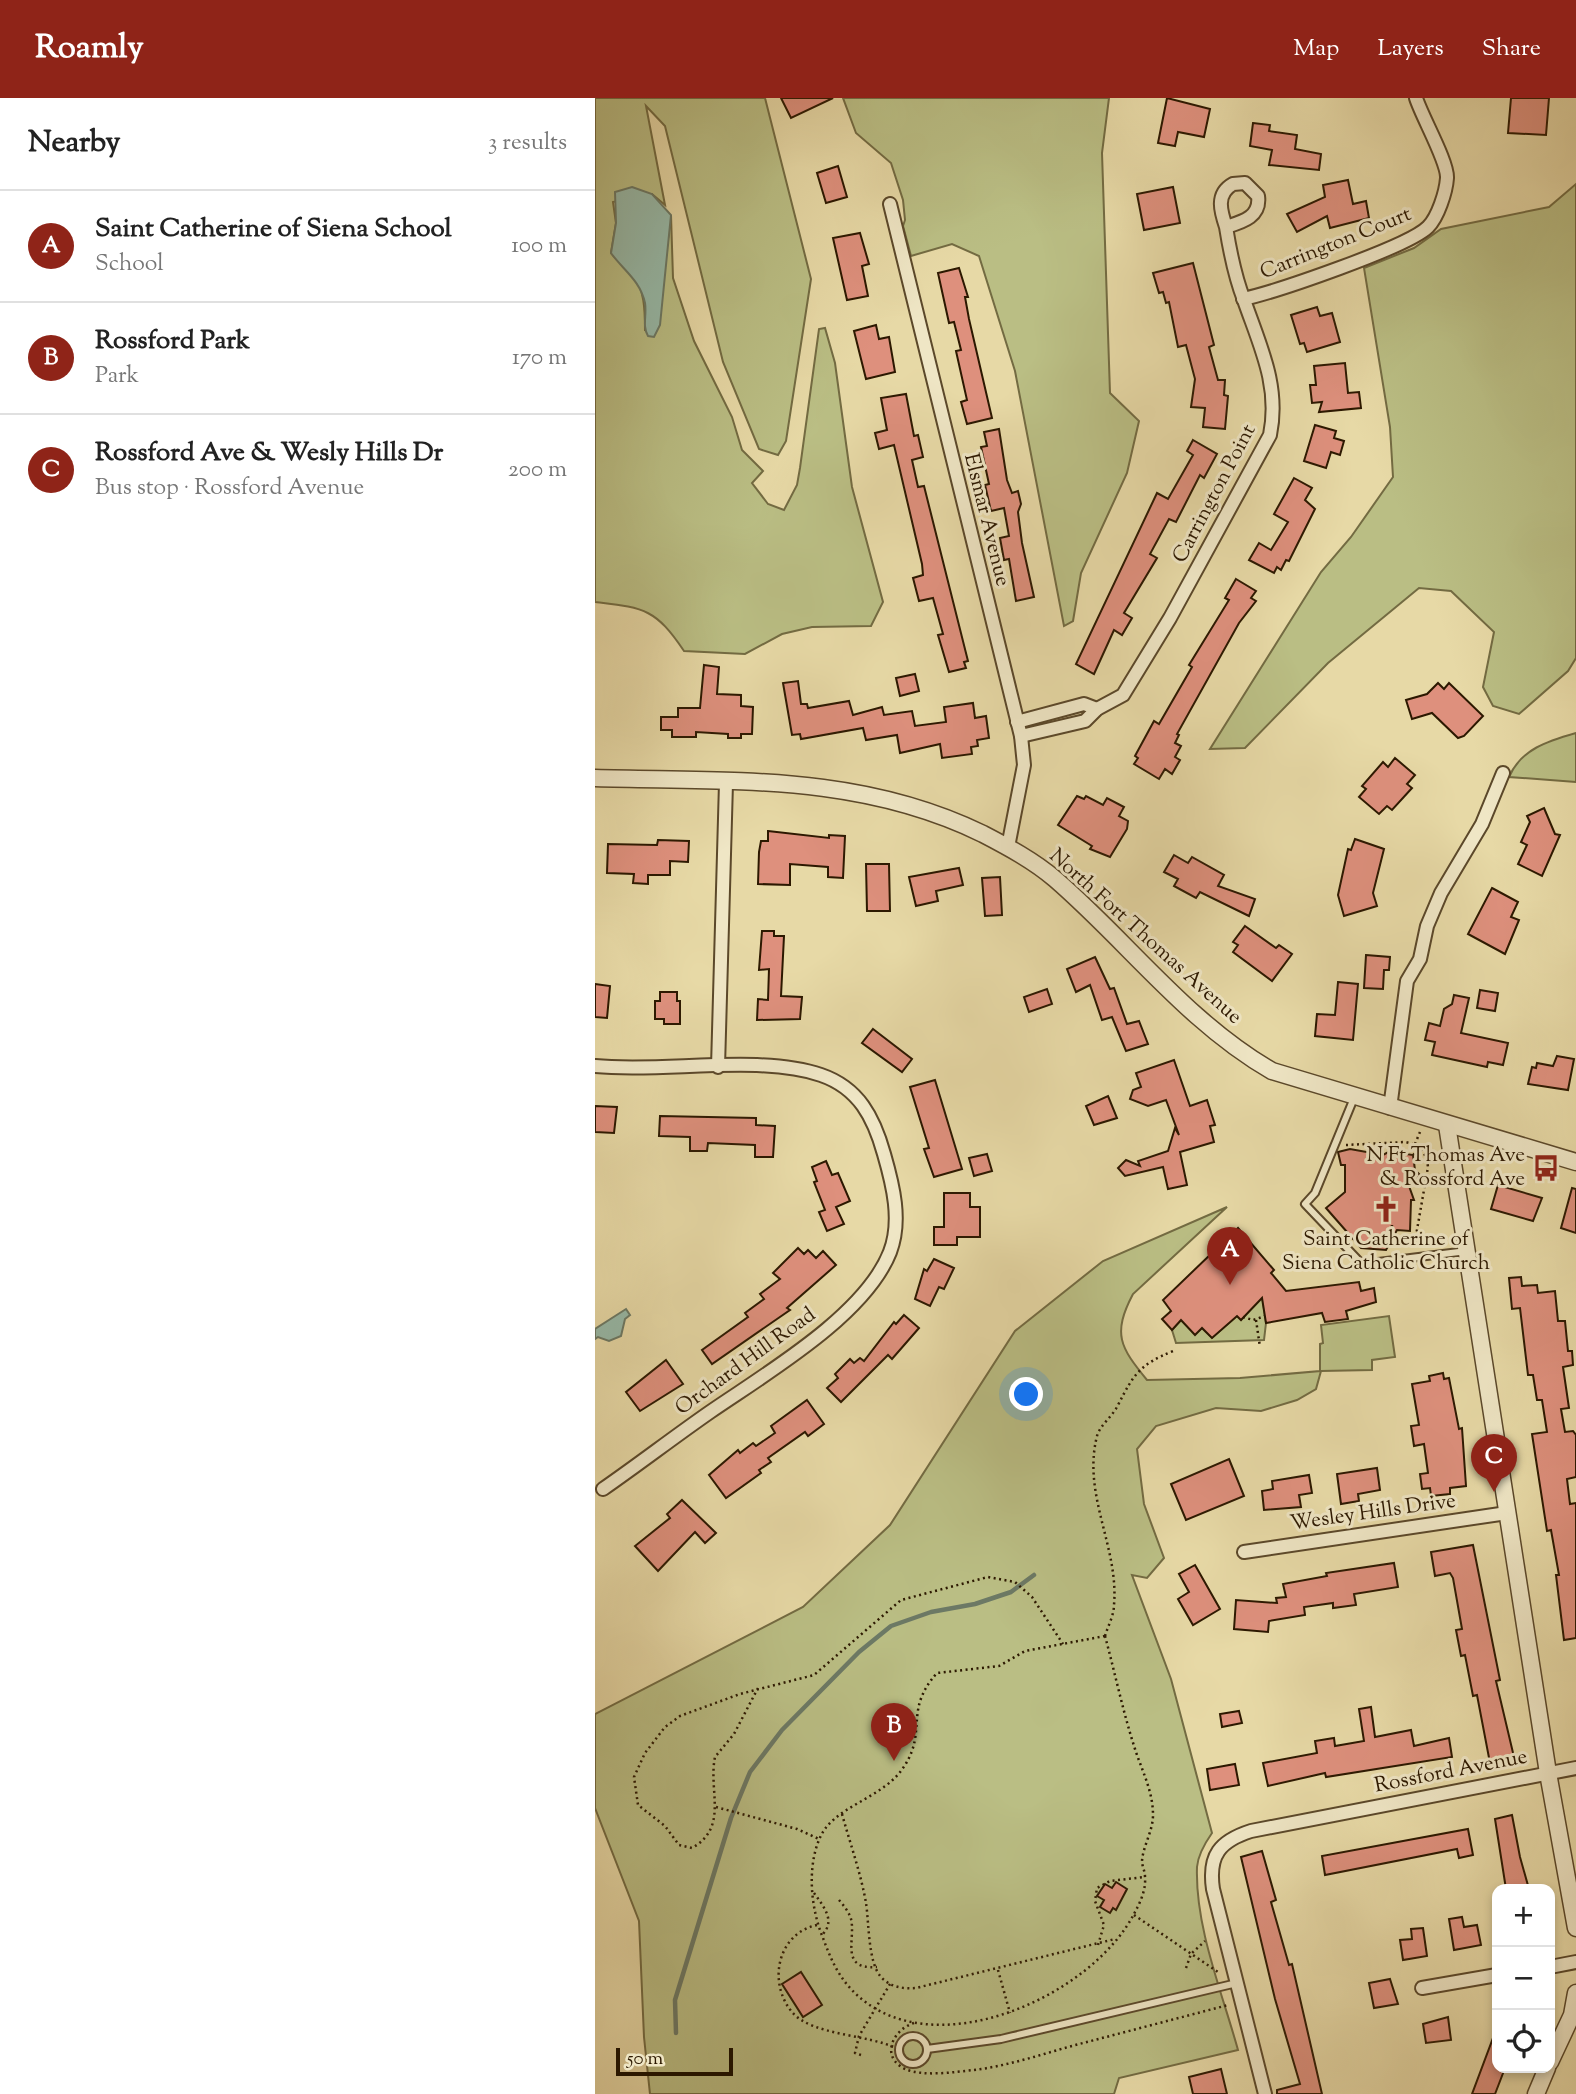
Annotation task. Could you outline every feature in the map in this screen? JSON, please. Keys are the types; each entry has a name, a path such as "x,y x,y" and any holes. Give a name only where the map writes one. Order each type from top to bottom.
{"street":[{"name":"Carrington Court","path":"1243,299 1412,239 1427,228 1439,208 1447,177 1443,159 1416,98"},
{"name":"Elsmar Avenue","path":"890,204 1021,736 1024,765 1008,847"},
{"name":"Carrington Point","path":"1021,736 1085,720 1097,709 1123,695 1136,677 1270,435 1275,413 1274,390 1243,299 1226,227"},
{"path":"1017,722 1084,704 1097,709"},
{"path":"1390,1108 1408,981 1420,958 1427,926 1441,893 1482,824 1503,773"},
{"name":"North Fort Thomas Avenue","path":"595,778 810,784 865,793 947,818 1008,847 1052,876 1189,1008 1245,1055 1294,1080 1576,1163"},
{"path":"718,1067 726,783"},
{"name":"Orchard Hill Road","path":"595,1066 807,1071 831,1079 855,1096 874,1123 885,1158 896,1214 895,1237 890,1253 870,1285 819,1334 603,1489"},
{"name":"Rossford Avenue","path":"1265,2094 1211,1877 1217,1852 1229,1839 1251,1831 1548,1773 1469,1251 1447,1125"},
{"name":"Wesley Hills Drive","path":"1244,1552 1507,1513"},
{"path":"1576,1768 1548,1773 1576,1928"},
{"path":"1555,1966 1576,1962"},
{"path":"1422,1988 1492,1976"},
{"path":"1555,2051 1571,2015 1576,1993"},
{"path":"1537,2094 1545,2073"}],"lane":[{"path":"1355,1098 1315,1193 1305,1204 1362,1264 1469,1251"},
{"path":"927,2049 1001,2039 1237,1983"},
{"path":"911,2035 924,2040 927,2049 925,2058 912,2064 903,2061 898,2049 903,2039 911,2035"}],"path":[{"path":"1415,1144 1420,1132"},
{"path":"1336,1142 1348,1145 1415,1144 1421,1149 1427,1159 1413,1250"},
{"path":"1413,1155 1421,1149"},
{"path":"1427,1159 1437,1157"},
{"path":"1392,1225 1391,1235 1415,1242"},
{"path":"1243,1317 1256,1320 1265,1317"},
{"path":"1256,1320 1260,1347"},
{"path":"1105,1636 1025,1651 999,1666 937,1673 923,1689 917,1703 914,1747 905,1765 891,1784 827,1824 819,1839 813,1892 817,1925 835,1969 852,1990 875,2007 915,2022 944,2024 1010,2013 1066,1986 1094,1965 1134,1915 1143,1893 1145,1877 1142,1860 1153,1815 1149,1787 1135,1748 1105,1636 1115,1607 1111,1558 1094,1498 1097,1434 1117,1408 1129,1380 1154,1359 1173,1352"},
{"path":"758,1688 734,1734 715,1757 716,1807 712,1833 692,1849 679,1845 665,1826 638,1805 634,1777 656,1736 680,1716 758,1688 814,1675 901,1600 988,1577 1015,1582 1026,1591 1063,1644"},
{"path":"716,1807 797,1829 819,1839"},
{"path":"842,1814 866,1904 866,1926 877,1967 880,1976 890,1984 902,1989 916,1988 1115,1939"},
{"path":"1098,1945 1104,1925 1095,1901 1097,1888 1110,1881 1145,1877"},
{"path":"813,1892 829,1920 830,1926 821,1935"},
{"path":"839,1900 851,1916 849,1945 854,1958 863,1966 877,1967"},
{"path":"1134,1915 1218,1972"},
{"path":"817,1925 801,1931 782,1953 779,1964 780,1988 792,2012 805,2022 898,2049"},
{"path":"1186,1968 1191,1954 1205,1941"},
{"path":"998,1969 1010,2013"},
{"path":"861,2055 855,2053 859,2036 890,1984"},
{"path":"915,2022 902,2027 890,2045 892,2054 904,2069 928,2072 975,2070 1228,2005"}],"green space":[{"path":"595,98 765,98 811,279 786,441 778,455 759,449 723,362 665,126 646,106 665,205 652,194 613,202 616,223 611,253 636,278 643,300 645,331 667,247 671,215 673,278 694,341 732,417 742,450 763,471 752,483 768,504 784,510 797,485 819,329 825,328 835,363 852,487 883,602 871,626 812,627 782,634 745,654 684,651 665,626 647,613 625,606 595,602"},
{"path":"843,98 1109,98 1102,153 1110,393 1139,421 1127,473 1081,573 1073,621 1064,626 1015,371 979,256 952,244 911,256 903,226 903,200 891,163 856,133"},
{"path":"1576,184 1576,658 1568,671 1519,714 1493,706 1483,687 1494,632 1451,591 1419,588 1328,663 1245,748 1210,749 1321,572 1351,537 1393,477 1390,427 1364,268 1414,248 1441,229 1549,207"},
{"path":"1576,733 1576,782 1509,777 1514,767 1528,753 1546,743"},
{"path":"1227,1207 1133,1294 1126,1308 1121,1330 1122,1340 1130,1358 1147,1380 1240,1378 1320,1371 1320,1344 1323,1343 1321,1325 1389,1316 1395,1357 1372,1360 1372,1370 1321,1371 1316,1389 1297,1400 1261,1411 1216,1408 1156,1426 1137,1449 1144,1504 1164,1558 1147,1578 1132,1575 1171,1679 1212,1833 1204,1845 1197,1867 1200,1913 1238,2050 1119,2078 1114,2094 650,2094 644,2037 639,1921 595,1808 595,1714 803,1607 890,1525 1015,1331 1103,1261"},
{"path":"1262,1295 1266,1323 1264,1340 1176,1343 1172,1330 1181,1320 1195,1334 1202,1328 1212,1338 1237,1316 1241,1320"}],"shaded area":[{"path":"632,187 652,194 671,215 660,325 654,337 648,336 646,332 643,295 611,253 616,223 615,192"},
{"path":"626,1309 630,1315 625,1319 621,1336 609,1341 598,1337 595,1339 595,1329"}],"building":[{"path":"781,98 833,98 791,118"},
{"path":"1167,98 1210,109 1204,137 1178,132 1175,146 1158,143"},
{"path":"1511,98 1549,98 1546,135 1508,133"},
{"path":"1253,123 1270,125 1269,131 1297,135 1295,149 1321,154 1319,170 1269,165 1272,150 1250,146"},
{"path":"838,166 847,197 826,203 817,173"},
{"path":"1348,180 1353,204 1366,201 1369,218 1330,228 1327,216 1297,232 1287,214 1325,197 1323,185"},
{"path":"1173,187 1180,223 1144,230 1137,194"},
{"path":"860,233 869,264 862,266 868,296 847,300 833,238"},
{"path":"1193,263 1214,345 1209,347 1218,380 1225,380 1224,395 1228,396 1225,429 1203,427 1205,408 1191,407 1195,379 1186,345 1178,347 1169,302 1166,303 1163,292 1159,293 1153,273"},
{"path":"959,268 968,297 965,297 969,319 992,418 967,424 961,402 967,400 956,351 961,350 954,322 949,323 938,273"},
{"path":"1317,307 1320,316 1332,313 1340,342 1307,352 1304,343 1300,344 1291,315"},
{"path":"876,325 879,339 889,337 895,372 866,379 854,331"},
{"path":"1345,363 1348,393 1359,392 1361,408 1319,412 1322,402 1312,403 1310,385 1316,385 1314,366"},
{"path":"906,394 914,436 918,435 923,457 912,460 918,487 924,486 968,661 964,662 966,668 949,672 938,635 943,634 933,598 919,601 913,578 923,575 922,564 894,445 879,449 875,433 887,430 881,398"},
{"path":"1315,425 1336,431 1334,438 1344,441 1340,455 1331,452 1326,468 1304,461"},
{"path":"999,429 1007,480 1012,493 1018,491 1021,504 1018,512 1022,543 1034,597 1016,601 1009,559 1004,560 1000,538 1009,536 1004,508 991,511 985,485 989,484 981,447 987,446 984,432"},
{"path":"1193,440 1217,454 1204,478 1200,475 1176,522 1169,519 1150,554 1157,558 1124,613 1132,618 1122,635 1114,630 1094,674 1076,664 1157,493 1168,499 1193,455 1187,451"},
{"path":"1294,478 1312,488 1305,500 1315,509 1289,561 1286,560 1281,570 1277,567 1274,573 1249,560 1259,543 1271,550 1288,522 1274,514"},
{"path":"1236,579 1256,591 1251,598 1256,601 1239,623 1177,734 1179,735 1175,743 1181,746 1175,757 1180,760 1172,774 1165,769 1159,779 1134,764 1138,758 1135,756 1154,721 1159,724 1192,667 1189,665 1229,600 1225,598"},
{"path":"704,665 719,667 717,694 741,695 741,706 753,707 752,734 741,734 741,738 728,738 728,734 696,732 696,737 672,737 672,730 661,730 661,717 678,717 678,708 700,708"},
{"path":"915,674 919,691 900,696 896,678"},
{"path":"798,681 801,704 807,704 808,708 849,701 853,715 882,707 884,715 912,711 915,726 946,722 944,707 973,703 975,718 986,716 989,738 977,740 978,746 971,747 972,754 942,758 940,744 900,753 897,735 866,740 863,728 801,739 800,734 792,735 783,683"},
{"path":"1438,683 1444,689 1449,683 1483,716 1464,736 1458,738 1432,713 1412,719 1406,700 1427,694"},
{"path":"1395,758 1415,775 1407,784 1412,788 1392,810 1387,806 1379,814 1359,797 1366,789 1362,786 1383,762 1388,767"},
{"path":"1077,796 1084,799 1086,796 1103,805 1107,798 1124,807 1119,816 1128,821 1127,829 1110,857 1090,849 1092,846 1058,825"},
{"path":"1544,808 1555,834 1560,835 1542,876 1518,864 1527,845 1521,842 1530,822 1527,816"},
{"path":"768,831 829,838 829,835 845,836 843,878 828,877 828,867 790,864 790,885 758,884 761,841 768,841"},
{"path":"1355,839 1384,849 1373,893 1377,906 1344,916 1338,895 1348,849 1351,850"},
{"path":"658,840 689,841 688,862 670,861 670,875 648,875 648,884 633,883 634,874 607,873 608,844 657,845"},
{"path":"1174,855 1188,863 1192,857 1224,875 1218,886 1255,899 1249,916 1200,892 1196,898 1174,886 1178,879 1164,872"},
{"path":"866,864 889,864 890,911 867,911"},
{"path":"959,868 963,885 936,891 938,901 916,906 909,877"},
{"path":"1000,877 1002,915 985,916 982,878"},
{"path":"1492,888 1518,902 1511,917 1519,920 1505,954 1468,934"},
{"path":"1245,926 1276,948 1279,945 1292,954 1272,981 1233,952 1238,945 1233,942"},
{"path":"762,931 774,931 774,936 784,936 781,996 802,997 800,1019 757,1020 758,999 768,1000 769,969 759,970"},
{"path":"1366,955 1390,957 1389,970 1384,970 1383,989 1364,988"},
{"path":"1095,957 1110,989 1114,988 1127,1024 1139,1021 1148,1044 1126,1051 1112,1017 1102,1020 1090,985 1076,992 1067,969"},
{"path":"1338,982 1358,984 1353,1040 1315,1036 1317,1014 1335,1015"},
{"path":"595,984 610,986 607,1018 595,1017"},
{"path":"1047,989 1052,1004 1029,1012 1024,997"},
{"path":"1480,990 1498,993 1495,1011 1477,1008"},
{"path":"660,992 677,992 677,1001 680,1001 680,1024 664,1024 664,1019 655,1019 655,1001 660,1001"},
{"path":"1454,995 1469,998 1461,1033 1508,1043 1503,1065 1488,1062 1487,1067 1432,1055 1435,1042 1425,1040 1429,1023 1440,1026 1444,1009 1452,1004"},
{"path":"873,1029 912,1059 902,1072 862,1043"},
{"path":"1557,1056 1574,1059 1568,1090 1528,1084 1532,1067 1536,1068 1537,1063 1553,1066"},
{"path":"1174,1060 1190,1106 1207,1100 1215,1125 1210,1126 1214,1142 1180,1152 1187,1185 1168,1189 1163,1167 1125,1176 1118,1168 1126,1160 1140,1166 1138,1161 1168,1151 1175,1128 1179,1135 1166,1100 1148,1106 1130,1099 1133,1090 1141,1087 1136,1073"},
{"path":"935,1080 962,1169 934,1177 924,1149 929,1148 910,1087"},
{"path":"1108,1096 1117,1118 1094,1125 1086,1106"},
{"path":"595,1106 617,1107 614,1133 595,1132"},
{"path":"660,1116 756,1118 756,1125 775,1126 773,1157 755,1157 755,1145 708,1143 707,1151 690,1151 690,1137 659,1136"},
{"name":"Saint Catherine of Siena Catholic Church","path":"1396,1148 1400,1153 1413,1155 1415,1170 1420,1175 1409,1186 1414,1200 1411,1200 1410,1231 1397,1230 1386,1250 1361,1248 1326,1208 1345,1192 1345,1165 1341,1165 1338,1152 1350,1149 1383,1155"},
{"path":"987,1154 992,1171 974,1176 969,1158"},
{"path":"826,1161 832,1175 838,1173 850,1201 836,1207 844,1224 827,1231 819,1212 825,1210 814,1182 817,1181 812,1167"},
{"path":"1498,1185 1542,1198 1533,1221 1491,1209"},
{"path":"1572,1188 1576,1189 1576,1233 1561,1228"},
{"path":"944,1193 970,1193 970,1207 980,1207 980,1237 957,1237 957,1245 934,1245 934,1227 944,1227"},
{"path":"1238,1228 1274,1270 1271,1273 1286,1291 1359,1282 1361,1291 1374,1288 1376,1302 1346,1311 1348,1319 1325,1322 1322,1313 1266,1323 1262,1298 1241,1320 1237,1316 1212,1338 1202,1328 1195,1335 1181,1320 1172,1330 1162,1319 1171,1311 1163,1300"},
{"path":"798,1248 804,1254 808,1250 816,1258 823,1251 836,1265 787,1308 790,1310 712,1364 702,1350 748,1317 745,1313 764,1299 760,1294 780,1279 773,1273"},
{"path":"934,1259 954,1268 944,1289 939,1287 930,1306 915,1299 924,1269 927,1271"},
{"path":"1521,1277 1522,1286 1537,1285 1538,1293 1555,1291 1558,1321 1565,1321 1568,1351 1572,1351 1573,1365 1563,1367 1569,1408 1561,1409 1565,1432 1573,1431 1576,1435 1576,1477 1567,1479 1570,1504 1576,1503 1576,1638 1564,1640 1556,1575 1559,1575 1551,1530 1547,1531 1532,1434 1547,1432 1542,1400 1537,1400 1533,1375 1528,1375 1520,1308 1512,1309 1509,1278"},
{"path":"904,1315 919,1328 892,1359 888,1355 841,1402 827,1388 838,1378 835,1374 850,1359 854,1363 860,1358 864,1361 894,1322 896,1324"},
{"path":"666,1360 683,1384 640,1411 626,1392"},
{"path":"1443,1373 1444,1379 1449,1378 1459,1429 1462,1428 1466,1486 1450,1488 1450,1494 1431,1496 1430,1488 1422,1489 1420,1474 1428,1473 1424,1444 1414,1446 1411,1426 1419,1425 1412,1384 1430,1381 1429,1376"},
{"path":"807,1400 824,1424 808,1436 805,1432 768,1458 771,1462 759,1470 761,1473 726,1498 709,1475 738,1450 740,1453 753,1443 756,1446 775,1433 771,1426"},
{"path":"1229,1459 1244,1496 1186,1520 1171,1484"},
{"path":"1377,1468 1380,1490 1358,1494 1359,1501 1341,1504 1337,1474"},
{"path":"1309,1475 1312,1493 1299,1495 1301,1507 1264,1510 1262,1491 1273,1489 1272,1481"},
{"path":"682,1500 716,1533 705,1543 695,1532 658,1571 635,1546 670,1518 667,1514"},
{"path":"1473,1545 1500,1680 1496,1681 1514,1757 1490,1763 1477,1695 1473,1696 1465,1655 1461,1656 1456,1630 1462,1629 1453,1578 1450,1573 1435,1576 1431,1552"},
{"path":"1394,1563 1398,1587 1354,1594 1356,1605 1333,1608 1333,1603 1304,1607 1305,1615 1269,1621 1268,1632 1234,1629 1236,1600 1277,1603 1276,1598 1286,1597 1283,1584 1327,1576 1326,1573"},
{"path":"1195,1565 1220,1609 1193,1625 1178,1599 1189,1592 1179,1574"},
{"path":"1371,1707 1375,1737 1411,1730 1414,1746 1449,1738 1452,1757 1326,1777 1325,1773 1268,1786 1263,1763 1317,1753 1315,1741 1334,1738 1335,1746 1364,1741 1359,1709"},
{"path":"1239,1711 1242,1723 1222,1727 1220,1714"},
{"path":"1235,1764 1239,1785 1210,1790 1207,1769"},
{"path":"1512,1815 1528,1884 1505,1884 1495,1819"},
{"path":"1468,1829 1473,1855 1459,1858 1457,1849 1325,1875 1322,1856"},
{"path":"1262,1851 1276,1900 1271,1902 1289,1965 1292,1964 1322,2094 1277,2094 1277,2090 1300,2084 1275,1999 1241,1857"},
{"path":"1116,1882 1127,1889 1116,1910 1113,1908 1110,1913 1100,1907 1104,1900 1097,1896 1105,1884 1112,1888"},
{"path":"1462,1917 1464,1927 1477,1925 1481,1945 1454,1950 1449,1919"},
{"path":"1423,1928 1427,1956 1403,1960 1400,1940 1412,1939 1411,1929"},
{"path":"801,1972 822,2005 803,2017 782,1984"},
{"path":"1390,1979 1398,2004 1374,2008 1369,1983"},
{"path":"1448,2017 1451,2040 1426,2043 1423,2024"},
{"path":"1492,2041 1492,2073 1503,2073 1495,2094 1472,2094"},
{"path":"1221,2069 1227,2094 1193,2094 1189,2077"}],"waterway":[{"path":"676,2033 675,2000 731,1818 750,1772 782,1730 859,1652 891,1626 931,1612 975,1604 1011,1592 1034,1575"}],"place":[{"name":"N Ft Thomas Ave & Rossford Ave","path":"1546,1168"},
{"name":"Saint Catherine of Siena Catholic Church","path":"1386,1209"},
{"name":"Saint Catherine of Siena School","path":"1230,1285"},
{"name":"Rossford Ave & Wesly Hills Dr","path":"1494,1492"},
{"name":"Rossford Park","path":"894,1761"}]}
